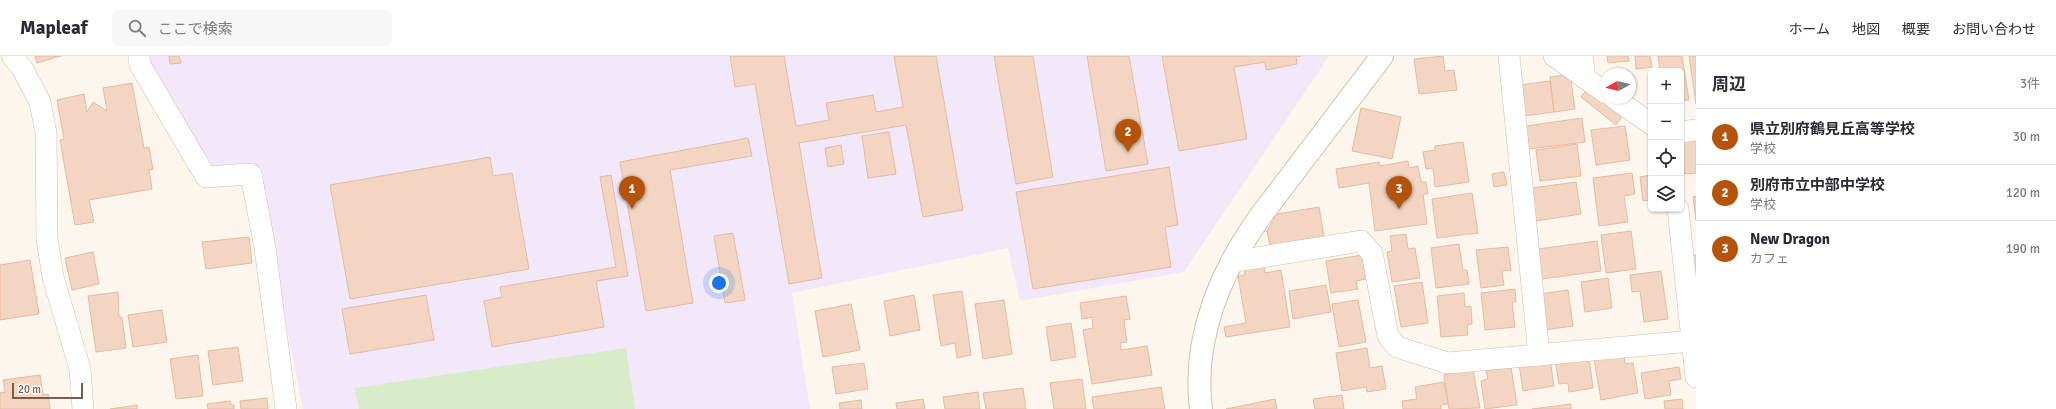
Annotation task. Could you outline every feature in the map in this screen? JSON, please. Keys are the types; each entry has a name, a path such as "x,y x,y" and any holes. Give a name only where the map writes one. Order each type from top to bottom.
{"street":[{"path":"12,56 22,68 40,102 46,133 47,239 54,277 80,369 84,409"},
{"path":"139,56 140,65 206,177 251,174 265,248 286,409"},
{"path":"1201,409 1201,365 1208,321 1220,285 1231,262 1262,214 1382,56"},
{"path":"1509,56 1539,355"},
{"path":"1554,56 1600,89"},
{"path":"1582,56 1585,78"},
{"path":"1623,104 1648,122"},
{"path":"1684,132 1696,130"},
{"path":"1678,212 1696,377"},
{"path":"1231,262 1361,241 1372,253 1388,336 1397,347 1448,363 1692,341"}],"shaded area":[{"path":"147,56 1329,56 1184,272 1020,301 1008,248 792,293 810,409 303,409 255,169 212,170"}],"green space":[{"path":"626,348 635,409 359,409 355,388"}],"building":[{"path":"35,56 61,56 37,63"},
{"path":"169,56 179,56 181,63 170,64"},
{"path":"730,56 784,56 796,126 829,120 826,103 873,95 876,112 903,107 894,56 936,56 963,210 923,217 906,125 799,143 822,278 789,284 755,84 735,87"},
{"path":"994,56 1033,56 1053,177 1016,184"},
{"path":"1087,56 1129,56 1148,164 1106,171"},
{"path":"1162,56 1301,56 1296,57 1297,64 1266,70 1265,62 1234,67 1247,139 1179,151"},
{"path":"1443,56 1445,71 1454,70 1457,90 1419,94 1414,59"},
{"path":"1607,56 1628,56 1629,61 1608,63"},
{"path":"1635,56 1650,56 1652,67 1636,68"},
{"path":"1658,56 1682,56 1684,68 1660,68"},
{"path":"1689,56 1696,56 1696,104"},
{"path":"1684,69 1689,100 1684,101"},
{"path":"1570,74 1575,109 1554,112 1550,77"},
{"path":"1550,81 1554,112 1524,116 1520,85"},
{"path":"1593,82 1600,88 1600,104 1621,104 1627,109 1616,125 1581,97"},
{"path":"132,83 144,148 149,147 153,169 149,170 152,189 89,200 94,222 75,225 60,140 64,139 57,100 84,94 87,112 93,102 107,111 103,88"},
{"path":"1361,108 1401,117 1392,159 1352,151"},
{"path":"1582,118 1585,142 1529,149 1526,126"},
{"path":"1625,126 1630,160 1596,165 1591,130"},
{"path":"889,132 896,174 868,178 862,136"},
{"path":"1696,133 1696,173 1684,174 1684,135"},
{"path":"748,138 752,156 670,170 693,303 646,311 620,162"},
{"path":"1463,142 1469,182 1435,187 1433,168 1426,169 1423,152 1435,150 1435,146"},
{"path":"1577,144 1581,176 1540,181 1536,150"},
{"path":"841,145 844,164 828,167 825,148"},
{"path":"490,157 493,176 512,173 529,269 350,299 330,185"},
{"path":"1408,161 1409,168 1418,166 1421,182 1426,182 1428,194 1423,194 1427,224 1375,231 1369,183 1339,188 1336,169 1379,162 1380,166"},
{"path":"1169,167 1178,225 1165,227 1171,267 1033,289 1016,192"},
{"path":"1504,172 1507,185 1494,187 1492,174"},
{"path":"1632,173 1635,194 1624,196 1628,222 1599,226 1593,178"},
{"path":"611,175 628,276 596,281 604,327 492,347 484,301 502,297 500,287 616,267 600,177"},
{"path":"1648,176 1648,200 1643,201 1640,177"},
{"path":"1576,182 1581,214 1536,221 1532,188"},
{"path":"1472,193 1478,233 1437,238 1432,199"},
{"path":"1696,196 1696,220 1693,197"},
{"path":"1319,207 1324,236 1270,246 1267,231 1277,214"},
{"path":"1631,231 1636,269 1606,273 1601,235"},
{"path":"733,233 745,300 725,303 714,236"},
{"path":"1406,234 1408,249 1415,248 1420,278 1392,282 1387,252 1392,251 1390,236"},
{"path":"249,237 252,263 206,269 202,242"},
{"path":"1597,241 1601,271 1542,279 1538,249"},
{"path":"1459,244 1463,270 1467,270 1469,284 1436,288 1431,248"},
{"path":"1508,247 1511,270 1502,271 1504,285 1481,288 1476,250"},
{"path":"93,252 99,284 72,290 65,258"},
{"path":"1362,255 1366,279 1356,281 1358,289 1331,293 1326,261"},
{"path":"1696,255 1696,277 1693,277 1690,256"},
{"path":"30,260 39,314 0,320 0,265"},
{"path":"1264,263 1265,273 1281,270 1290,327 1226,337 1224,327 1246,323 1238,276 1245,275 1244,266"},
{"path":"1661,271 1668,319 1644,322 1640,291 1632,292 1630,275"},
{"path":"1608,278 1612,308 1585,312 1581,282"},
{"path":"1422,282 1428,323 1401,327 1394,286"},
{"path":"1326,285 1331,312 1293,319 1289,291"},
{"path":"1515,289 1516,302 1512,302 1515,327 1485,330 1481,293"},
{"path":"1568,290 1573,326 1544,330 1539,294"},
{"path":"962,291 971,355 957,358 955,343 941,346 933,295"},
{"path":"118,292 119,317 122,317 126,348 96,352 88,296"},
{"path":"1464,293 1465,307 1471,306 1472,324 1467,325 1468,335 1441,337 1437,296"},
{"path":"426,295 434,340 350,354 342,309"},
{"path":"914,295 920,330 890,336 884,301"},
{"path":"1126,296 1130,319 1124,320 1127,342 1120,343 1121,350 1147,346 1152,375 1092,384 1083,330 1093,328 1092,317 1082,319 1080,303"},
{"path":"1004,300 1012,354 983,359 975,304"},
{"path":"1358,300 1366,342 1339,347 1332,304"},
{"path":"851,304 860,350 823,357 815,311"},
{"path":"162,310 167,342 133,347 128,315"},
{"path":"1071,323 1076,357 1051,361 1046,327"},
{"path":"238,347 243,381 213,385 208,351"},
{"path":"1367,348 1370,368 1382,366 1386,389 1367,392 1366,387 1342,391 1336,353"},
{"path":"1549,353 1554,386 1523,391 1518,358"},
{"path":"198,355 203,396 176,399 170,359"},
{"path":"1624,355 1625,364 1633,363 1638,393 1601,400 1594,359"},
{"path":"1589,357 1593,388 1569,392 1568,383 1559,384 1555,358"},
{"path":"864,363 868,389 836,394 832,367"},
{"path":"1511,367 1517,405 1485,409 1481,381 1488,379 1486,371"},
{"path":"1679,367 1681,379 1669,381 1671,395 1645,399 1641,373"},
{"path":"1473,370 1480,408 1449,409 1444,375"},
{"path":"40,375 43,395 48,394 50,409 0,409 0,393 5,392 3,380"},
{"path":"1082,379 1086,409 1054,409 1050,383"},
{"path":"1444,382 1448,404 1441,405 1441,409 1403,409 1402,401 1417,399 1415,387"},
{"path":"1161,387 1165,409 1094,409 1092,397"},
{"path":"1023,388 1026,409 986,409 983,393"},
{"path":"978,392 980,409 945,409 943,397"},
{"path":"1342,395 1344,409 1315,409 1313,399"},
{"path":"267,398 268,409 241,409 240,401"},
{"path":"923,399 925,409 897,409 896,403"},
{"path":"1275,399 1277,409 1226,409"},
{"path":"1682,399 1683,409 1665,409 1664,401"},
{"path":"861,400 862,409 840,409 839,403"},
{"path":"230,401 231,405 234,405 234,409 208,409 207,404"},
{"path":"1571,404 1571,409 1532,409"},
{"path":"137,405 137,409 110,409"}],"place":[{"name":"別府市立中部中学校","path":"1128,152"},
{"name":"県立別府鶴見丘高等学校","path":"632,209"},
{"name":"New Dragon","path":"1399,209"}]}
